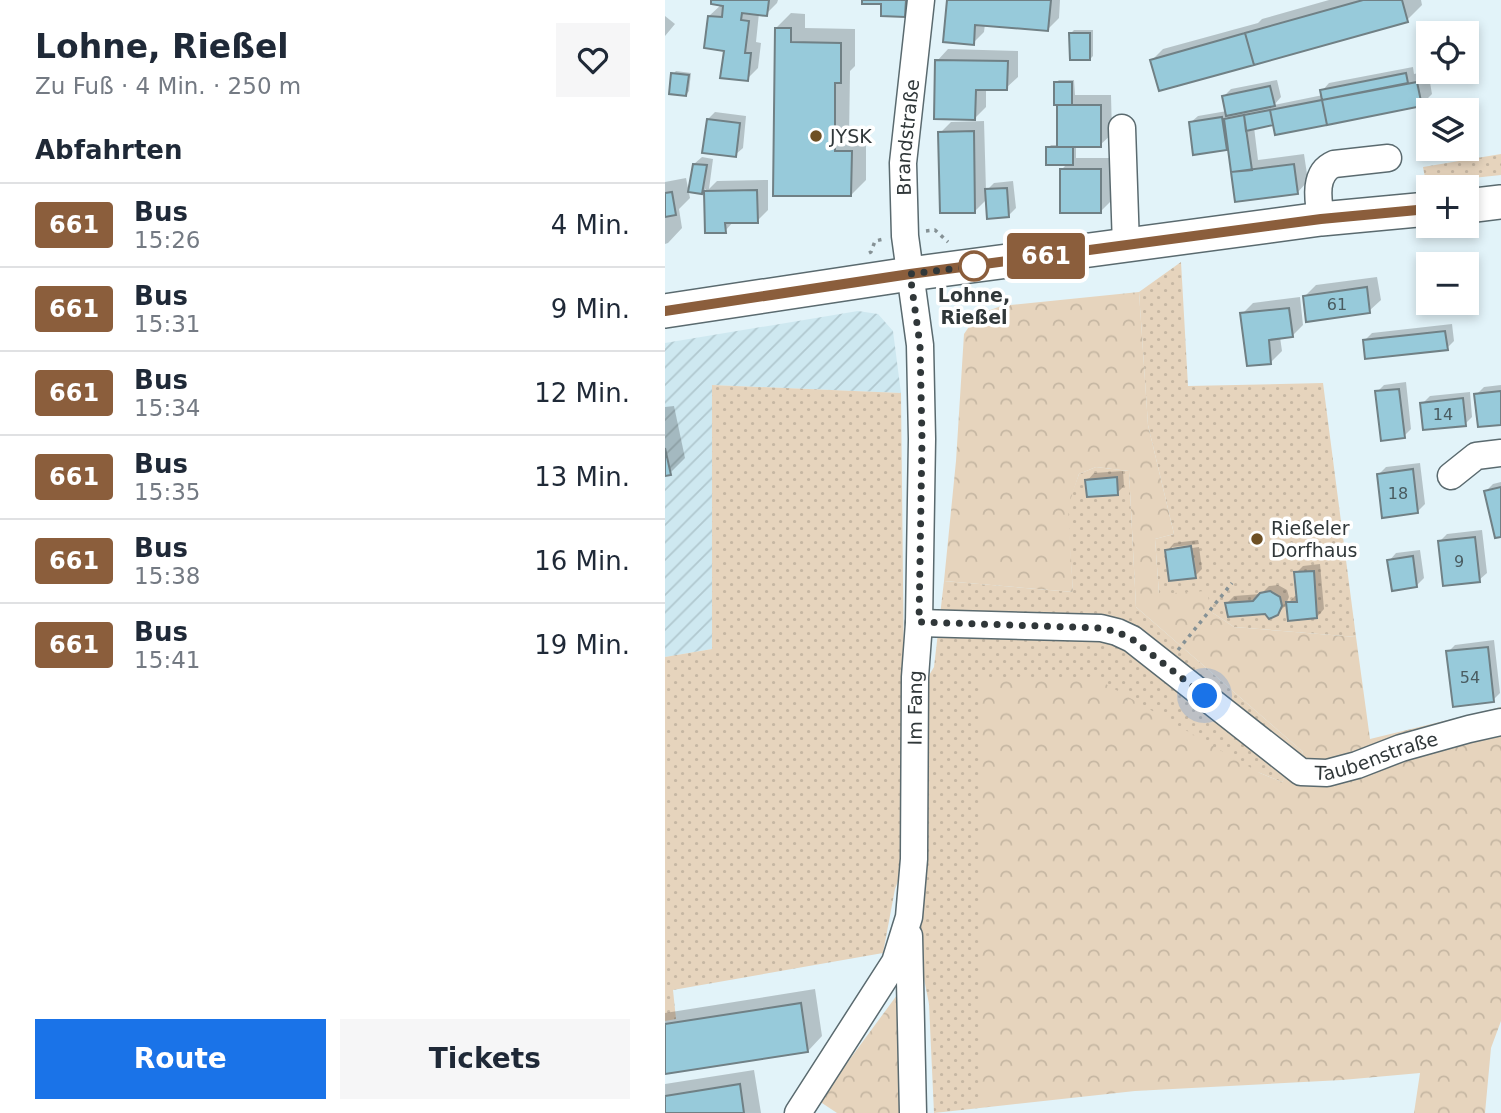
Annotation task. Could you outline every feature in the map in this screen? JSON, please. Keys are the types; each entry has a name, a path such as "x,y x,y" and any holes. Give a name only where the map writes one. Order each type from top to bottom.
{"main road":[{"path":"1479,205 1501,202"},
{"path":"665,311 910,274 1321,219 1416,210"}],"street":[{"name":"Brandstraße","path":"910,274 905,236 903,163 921,0"},
{"path":"1122,128 1126,246"},
{"path":"1321,219 1318,186 1320,175 1326,167 1333,163 1388,158"},
{"name":"Im Fang","path":"798,1113 894,962 909,917 914,859 915,677 919,622 922,439 920,345 910,274"},
{"path":"1451,476 1476,456 1501,453"},
{"name":"Taubenstraße","path":"919,622 1101,628 1117,632 1132,639 1301,772 1327,773 1401,748 1501,722"},
{"path":"909,917 913,1113"}],"path":[{"path":"1165,665 1232,583"}],"shaded area":[{"path":"858,311 878,314 893,331 901,393 712,385 712,649 665,657 665,343"}],"green space":[{"path":"1501,154 1501,175 1479,177 1479,175 1424,175 1423,167 1459,161 1479,161 1479,158"},
{"path":"1181,262 1188,386 1323,383 1356,637 1234,627 1213,613 1159,594 1155,539 1174,534 1148,425 1139,292"},
{"path":"1139,292 1148,425 1174,534 1155,539 1159,594 1206,591 1213,613 1234,627 1356,637 1370,739 1501,707 1501,1021 1491,1048 1485,1113 1414,1113 1420,1073 1135,1091 980,1108 980,679 1097,679 1260,773 1282,782 1303,752 1136,607 1129,471 1096,467 1079,474 1068,507 1073,592 944,581 956,461 964,334 977,315 1001,306"},
{"path":"712,385 901,393 906,860 895,889 883,953 673,990 676,1019 665,1021 665,657 712,649"},
{"path":"1096,467 1129,471 1136,607 1303,752 1282,782 981,679 980,1108 934,1113 929,1004 917,943 925,895 925,682 934,667 944,581 1073,592 1067,507 1079,474"},
{"path":"900,991 902,1113 837,1113 819,1101"}],"building":[{"path":"711,0 769,0 767,16 742,13 741,20 749,21 745,53 751,53 748,81 720,78 724,51 704,48 708,16 722,17 723,6 711,4"},
{"path":"862,0 906,0 905,17 881,16 881,4 862,4"},
{"path":"947,0 1051,0 1048,31 975,25 974,45 943,42"},
{"path":"1363,0 1402,0 1408,22 1254,65 1245,33"},
{"path":"775,28 791,28 791,42 841,43 841,83 835,83 835,151 852,151 851,196 773,196"},
{"path":"1069,33 1090,33 1090,60 1070,60"},
{"path":"1245,33 1254,65 1159,91 1150,60"},
{"path":"935,60 1008,61 1007,90 976,90 975,120 934,119"},
{"path":"671,73 689,75 686,96 669,94"},
{"path":"1406,73 1408,83 1322,100 1320,90"},
{"path":"1054,82 1072,82 1072,105 1054,105"},
{"path":"1416,82 1420,98 1416,98 1416,107 1327,125 1322,100"},
{"path":"1270,86 1275,106 1226,116 1222,96"},
{"path":"1322,100 1327,125 1275,135 1270,110"},
{"path":"1057,105 1101,105 1101,147 1057,147"},
{"path":"1270,110 1273,125 1246,131 1244,115"},
{"path":"1244,115 1252,170 1231,172 1224,119"},
{"path":"1222,117 1227,150 1193,155 1189,122"},
{"path":"707,119 740,123 736,157 702,153"},
{"path":"974,131 975,213 940,213 938,132"},
{"path":"1046,147 1073,147 1073,165 1046,165"},
{"path":"693,164 707,165 702,194 688,192"},
{"path":"1294,164 1298,194 1235,202 1231,172"},
{"path":"1060,169 1101,169 1101,213 1060,213"},
{"path":"1007,188 1009,217 987,219 985,189"},
{"path":"757,190 758,223 725,223 726,233 705,233 704,191"},
{"path":"672,192 676,215 665,217 665,193"},
{"path":"1367,287 1370,313 1306,322 1303,296"},
{"path":"1289,308 1293,337 1269,340 1271,364 1247,366 1240,313"},
{"path":"1445,331 1448,350 1365,359 1363,340"},
{"path":"1399,389 1405,438 1381,441 1375,391"},
{"path":"1501,391 1501,425 1478,427 1474,394"},
{"path":"1463,398 1466,426 1423,430 1420,403"},
{"path":"665,448 671,475 665,476"},
{"path":"1413,469 1418,513 1382,518 1377,474"},
{"path":"1117,477 1118,495 1087,497 1085,480"},
{"path":"1501,487 1501,537 1495,538 1484,491"},
{"path":"1475,537 1480,582 1443,586 1438,541"},
{"path":"1191,546 1196,578 1169,581 1165,550"},
{"path":"1413,556 1417,587 1392,591 1387,560"},
{"path":"1314,571 1317,618 1288,621 1286,602 1297,602 1294,572"},
{"path":"1270,591 1280,597 1282,606 1278,615 1269,619 1265,614 1228,617 1225,603 1253,601 1260,593"},
{"path":"1488,647 1494,702 1453,707 1446,651"},
{"path":"801,1003 808,1052 665,1074 665,1024"},
{"path":"740,1084 744,1113 665,1113 665,1096"}],"bus line":[{"name":"661","path":"665,311 910,274 1321,219 1416,210"}],"place":[{"name":"JYSK","path":"816,136"},
{"name":"Lohne, Rießel","path":"974,266"},
{"name":"Rießeler Dorfhaus","path":"1257,539"}],"route":[{"path":"974,266 910,274 920,345 922,439 919,622 1101,628 1117,632 1132,639 1205,696"}]}
